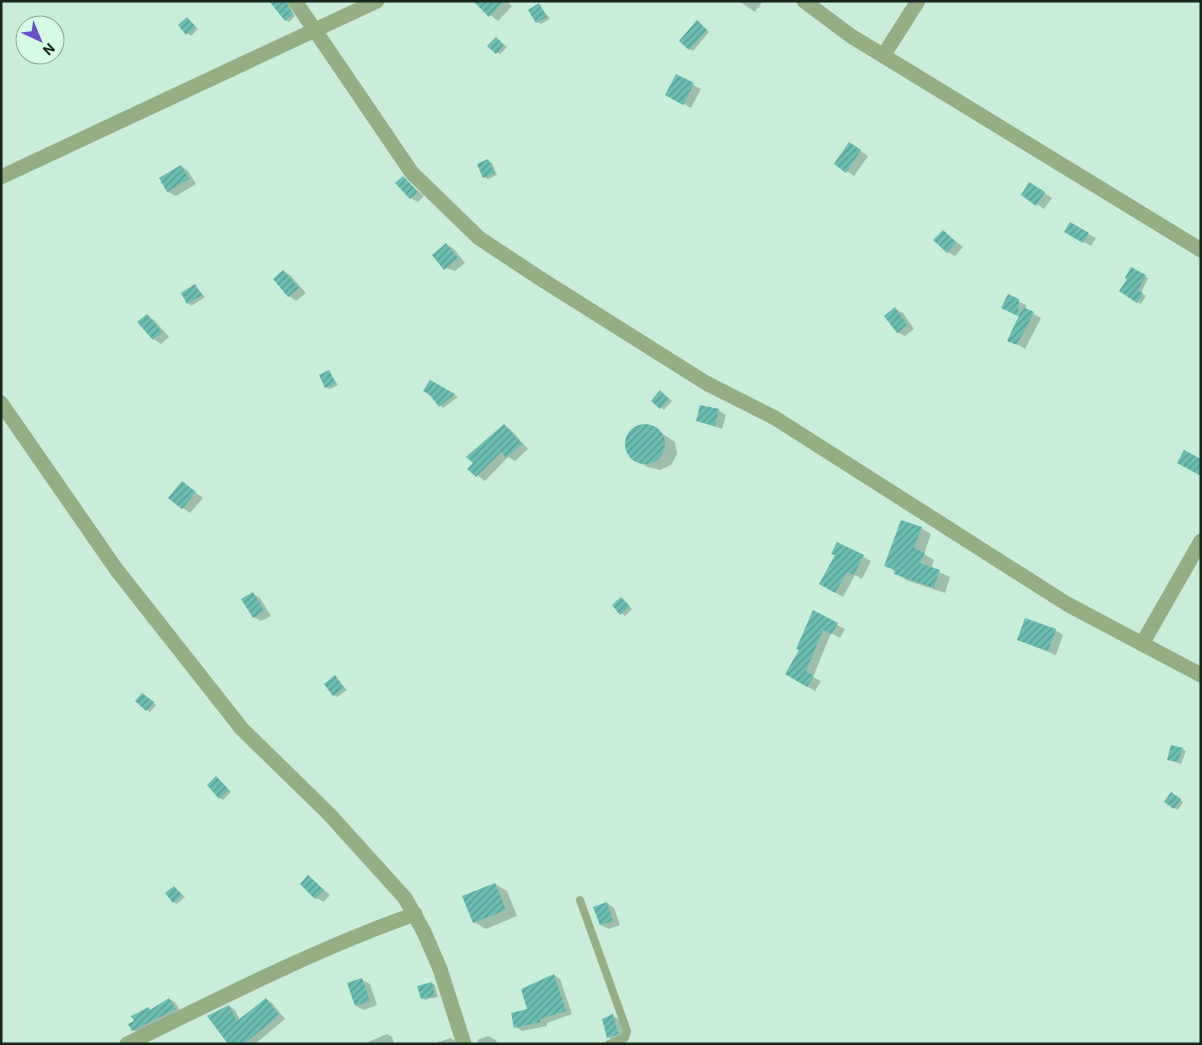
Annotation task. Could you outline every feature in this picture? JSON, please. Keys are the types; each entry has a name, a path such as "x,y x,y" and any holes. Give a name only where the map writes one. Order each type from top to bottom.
{"street":[{"path":"296,1 412,173 479,238 706,383 775,418 1067,604 1201,675"},
{"path":"1,177 377,1"},
{"path":"804,1 851,36 1201,250"},
{"path":"883,56 918,1"},
{"path":"1,403 116,569 242,729 329,814 399,891 415,914 440,969 464,1044"},
{"path":"1142,644 1201,541"},
{"path":"126,1044 330,948 415,914"}],"lane":[{"path":"580,900 627,1031 625,1038 609,1044"}],"building":[{"path":"269,1 286,1 293,14 285,21"},
{"path":"473,1 504,1 489,17"},
{"path":"539,3 547,17 536,23 528,10"},
{"path":"187,17 196,27 186,35 178,25"},
{"path":"697,20 707,30 689,50 679,41"},
{"path":"496,37 504,45 496,54 487,46"},
{"path":"676,74 694,83 683,105 665,95"},
{"path":"849,142 861,150 846,173 834,164"},
{"path":"488,159 495,173 483,178 477,164"},
{"path":"181,165 189,179 167,192 159,178"},
{"path":"403,176 418,192 410,199 395,183"},
{"path":"1029,182 1045,192 1036,206 1021,195"},
{"path":"1070,222 1089,233 1083,243 1064,232"},
{"path":"943,230 956,242 947,253 933,240"},
{"path":"446,243 458,258 444,270 432,255"},
{"path":"1131,267 1146,275 1138,290 1143,293 1137,303 1119,291 1127,279 1125,278"},
{"path":"283,270 299,288 288,297 273,279"},
{"path":"195,284 202,295 187,304 181,293"},
{"path":"1008,294 1019,299 1018,316 1001,308"},
{"path":"895,307 907,325 897,333 884,316"},
{"path":"1023,307 1034,312 1017,345 1007,341"},
{"path":"147,314 162,332 153,340 137,322"},
{"path":"329,370 336,383 325,388 319,375"},
{"path":"430,380 455,394 439,407 430,395 423,391"},
{"path":"660,390 669,399 660,409 651,401"},
{"path":"700,405 719,409 715,426 696,421"},
{"path":"504,424 522,444 506,458 501,452 476,477 467,469 473,463 466,457"},
{"path":"645,424 659,430 665,444 659,458 645,464 631,458 625,444 631,430"},
{"path":"1184,450 1201,459 1201,476 1177,463"},
{"path":"182,481 196,492 182,509 168,498"},
{"path":"901,520 922,527 914,548 925,553 920,563 940,570 934,588 894,574 895,570 884,566"},
{"path":"837,542 864,555 854,575 847,572 835,593 819,584 835,555 831,554"},
{"path":"253,592 264,611 253,618 241,599"},
{"path":"621,597 630,606 620,615 612,605"},
{"path":"813,610 838,623 832,634 823,630 806,671 814,676 807,687 785,674 799,650 796,649"},
{"path":"1025,618 1056,629 1048,651 1017,640"},
{"path":"335,675 344,688 333,696 324,684"},
{"path":"142,693 154,702 146,711 135,701"},
{"path":"1171,745 1183,748 1178,762 1167,760"},
{"path":"216,776 229,790 219,799 207,785"},
{"path":"1171,792 1181,799 1174,809 1164,802"},
{"path":"308,875 324,890 315,899 300,884"},
{"path":"495,883 506,910 473,923 462,896"},
{"path":"174,886 182,895 173,903 165,893"},
{"path":"607,902 613,921 600,925 593,907"},
{"path":"554,974 566,1011 540,1019 541,1022 514,1028 511,1013 527,1009 521,989"},
{"path":"362,978 370,1001 355,1006 347,983"},
{"path":"432,982 435,996 421,999 417,986"},
{"path":"169,998 176,1009 132,1031 128,1024 134,1021 131,1016 149,1007 150,1010"},
{"path":"266,998 279,1015 244,1044 228,1044 207,1016 229,1005 237,1021"},
{"path":"613,1014 618,1034 607,1038 602,1019"}]}
